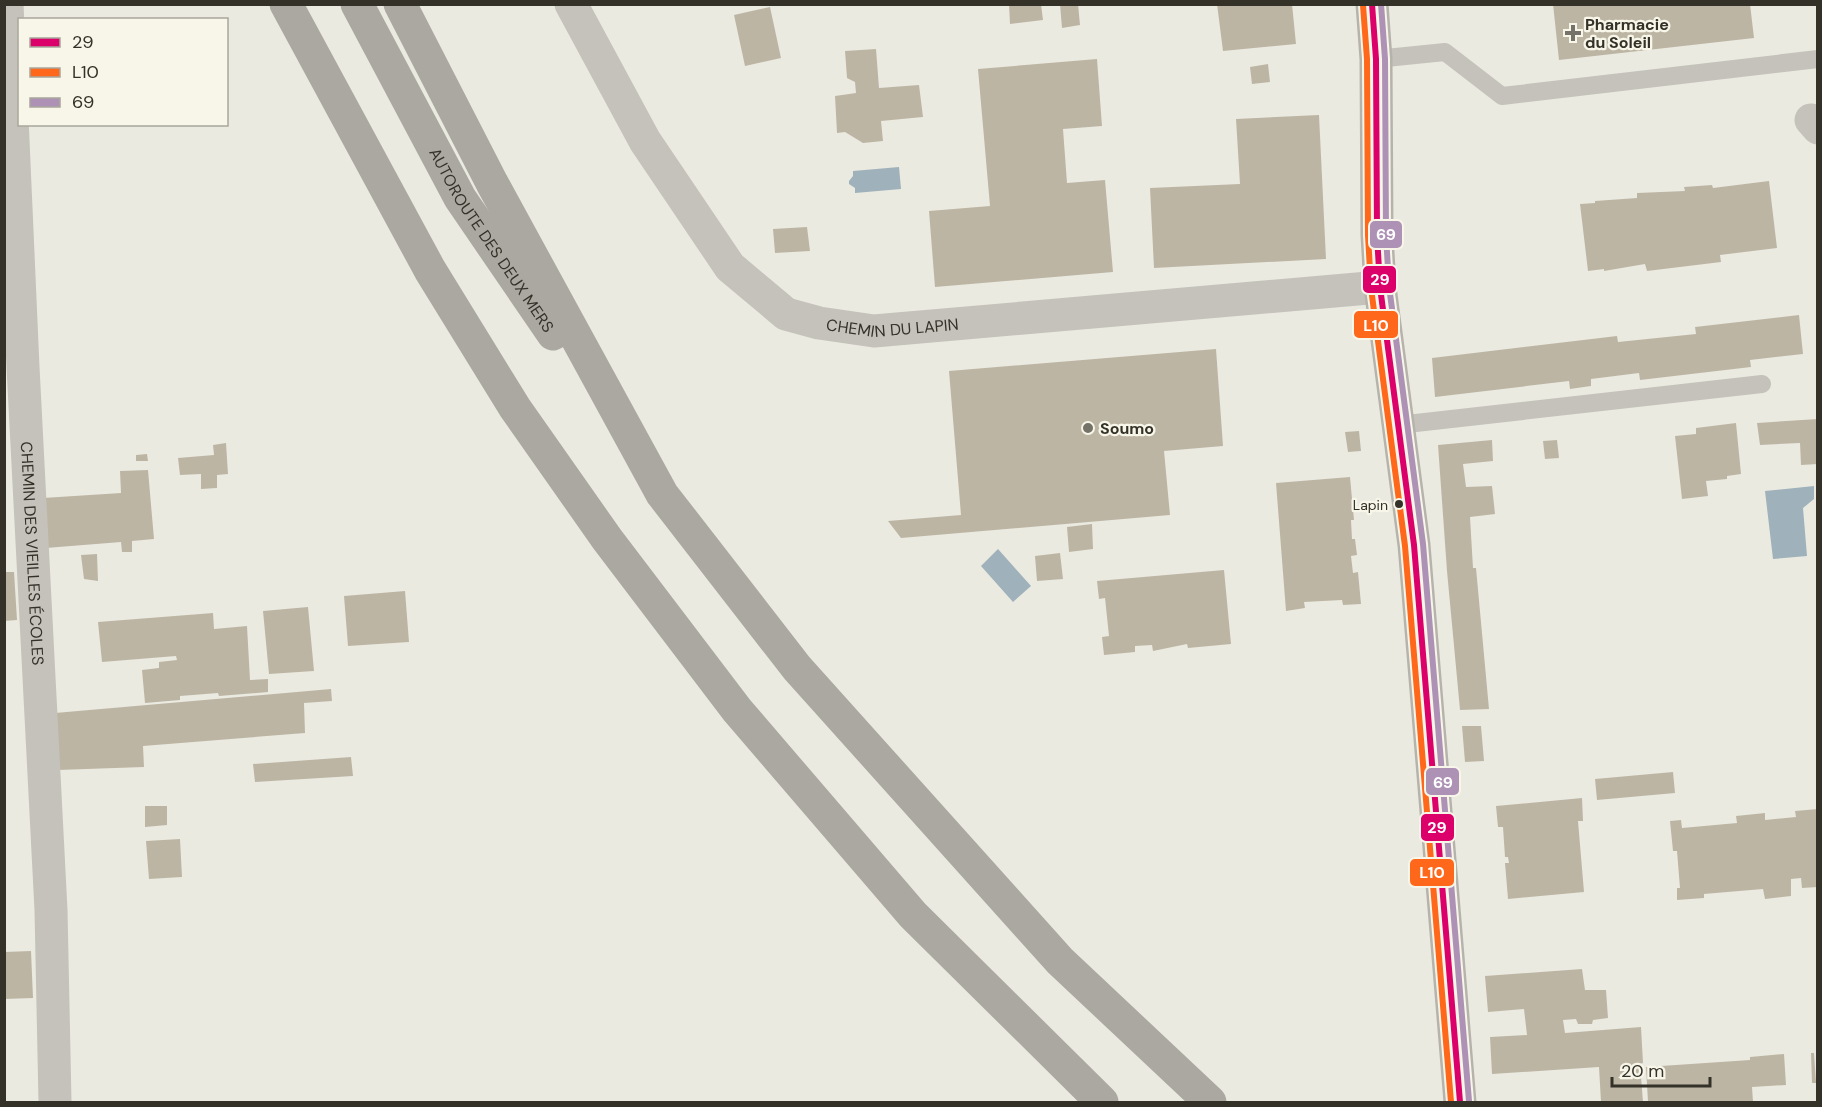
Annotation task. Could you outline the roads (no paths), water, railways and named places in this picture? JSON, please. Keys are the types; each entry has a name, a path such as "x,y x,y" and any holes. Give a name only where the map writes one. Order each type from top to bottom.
{"highway":[{"path":"286,4 430,270 515,408 607,539 737,710 897,897 1014,1017 1102,1102"},
{"name":"AUTOROUTE DES DEUX MERS","path":"357,4 460,198 663,494"},
{"path":"400,4 492,183 663,494 797,668 964,855 1060,961 1188,1084 1210,1102"}],"main road":[{"path":"1372,4 1376,59 1377,235 1380,286 1414,545 1460,1102"}],"street":[{"name":"CHEMIN DES VIEILLES ÉCOLES","path":"7,4 51,910 55,1102"},
{"name":"CHEMIN DU LAPIN","path":"571,4 645,141 730,267 786,314 874,331 1380,286"}],"lane":[{"path":"1376,59 1445,52 1502,96 1818,59"},
{"path":"1398,424 1762,384"}],"place":[{"name":"Pharmacie du Soleil","path":"1573,33"},
{"name":"Soumo","path":"1088,428"},
{"name":"Lapin","path":"1399,504"}]}
